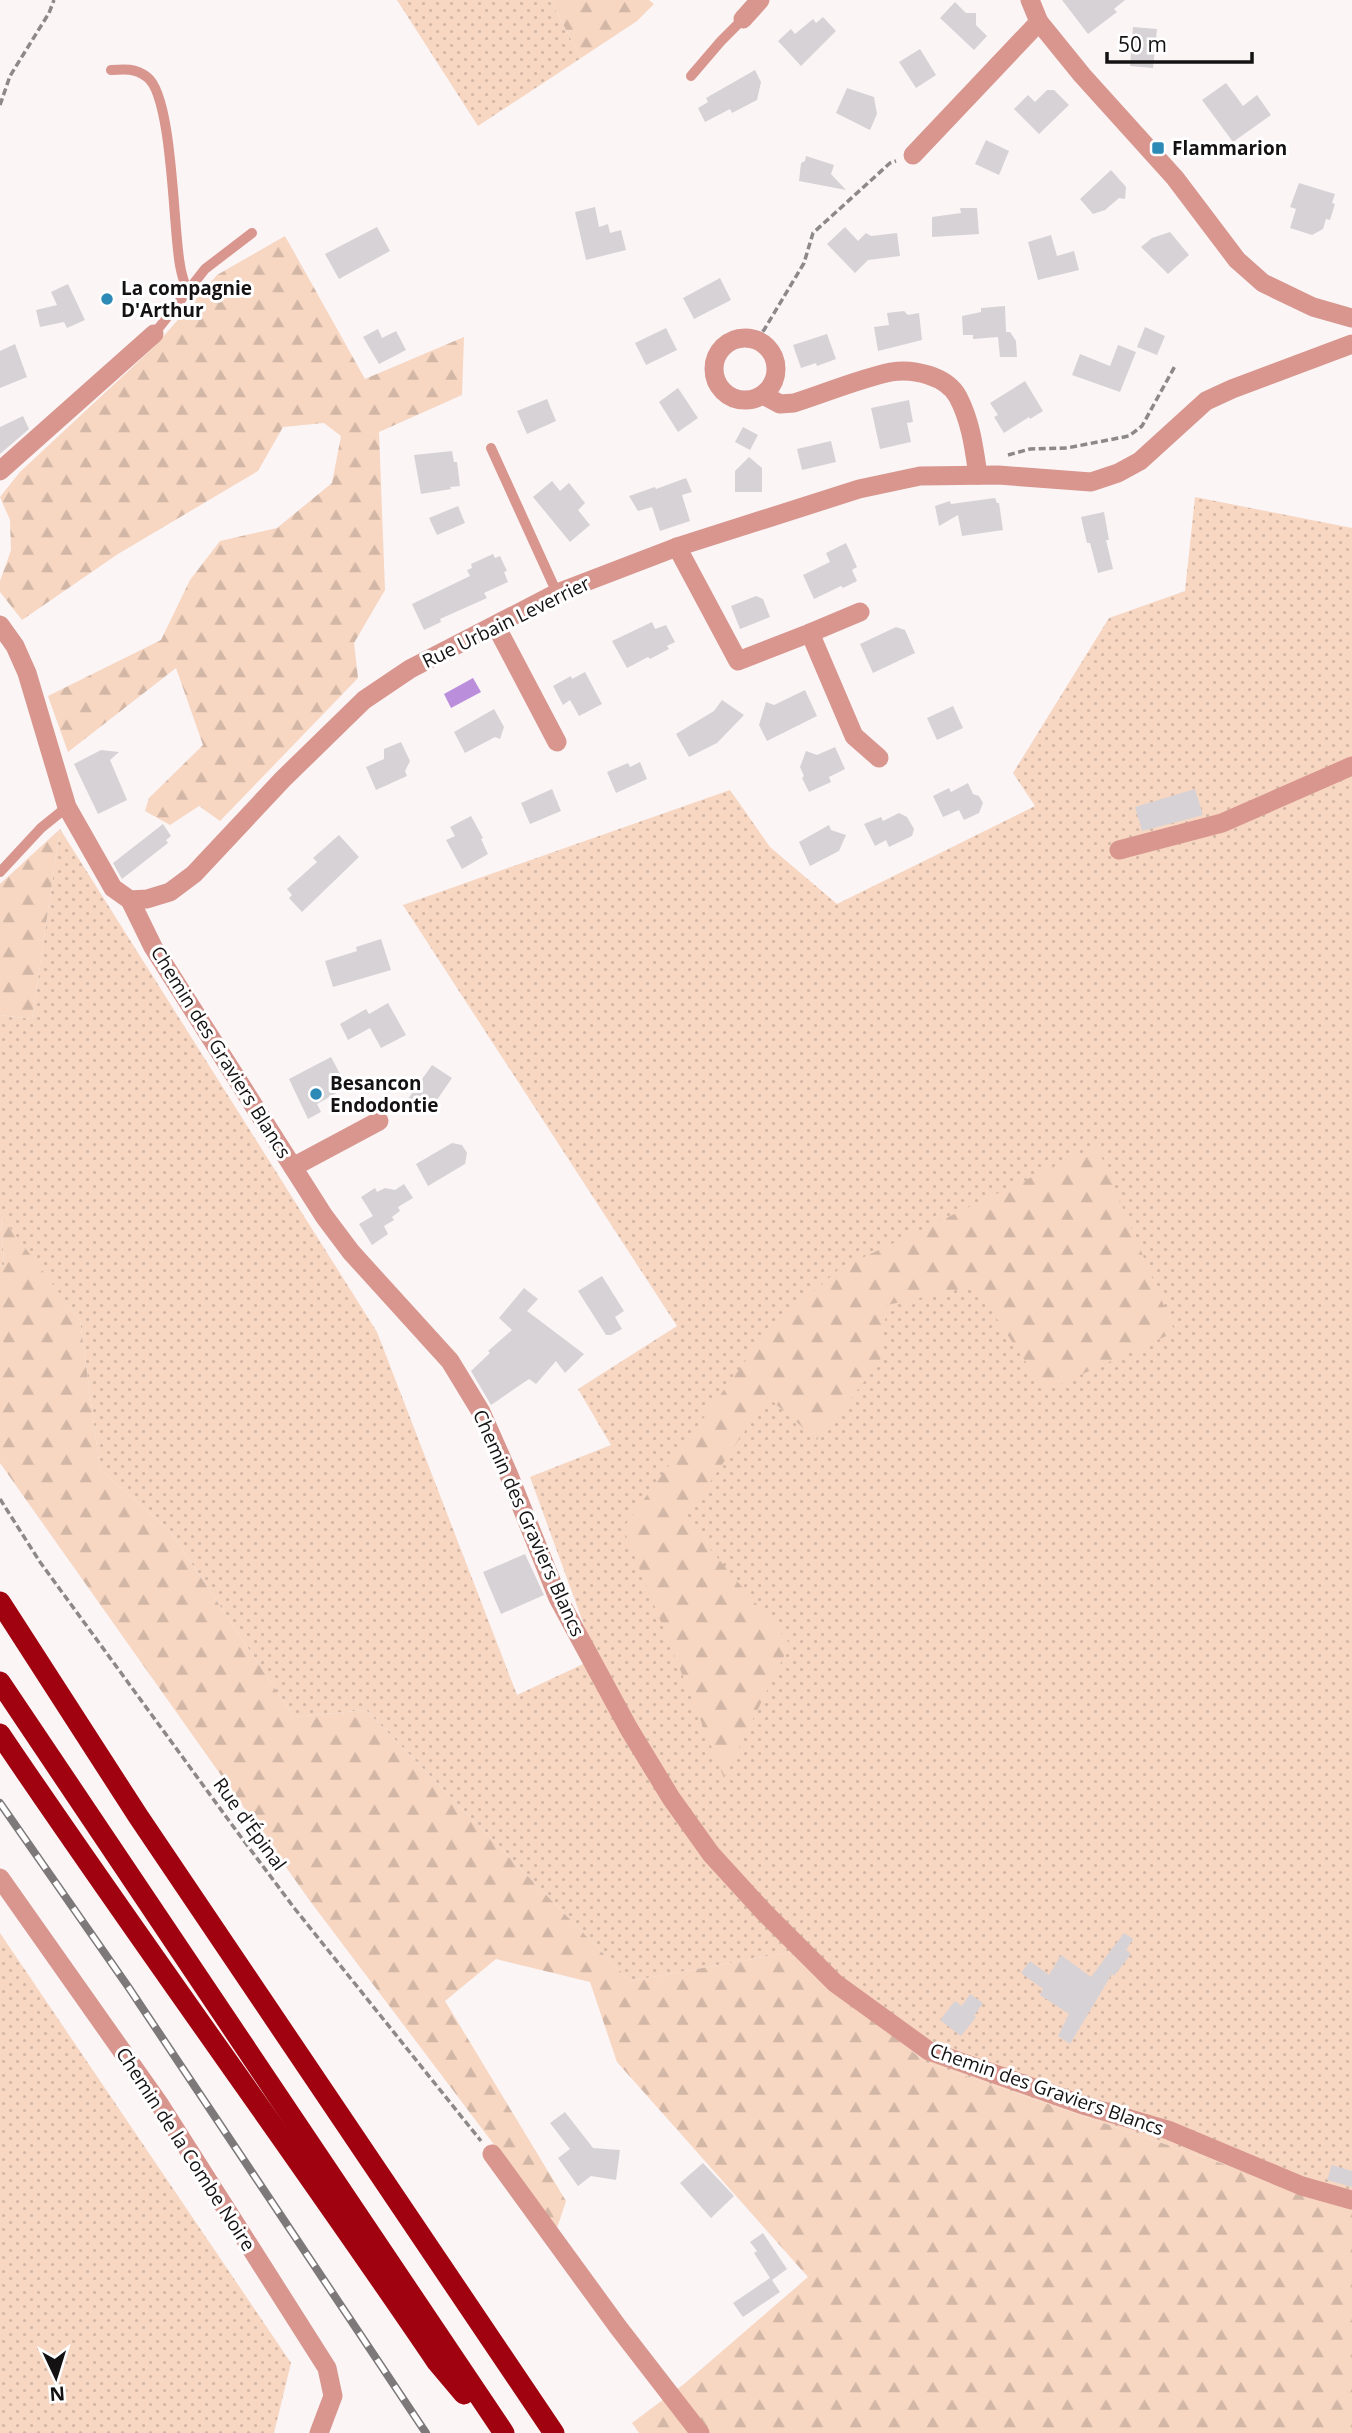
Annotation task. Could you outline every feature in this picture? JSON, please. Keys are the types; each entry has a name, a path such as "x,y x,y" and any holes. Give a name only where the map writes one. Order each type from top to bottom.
{"highway":[{"path":"0,1602 138,1816 554,2433"},
{"path":"0,1682 504,2433"},
{"path":"0,1734 106,1890 286,2141 437,2362 496,2433"}],"street":[{"path":"743,19 760,0"},
{"path":"1030,0 1039,22 1082,75 1175,178 1237,260 1263,284 1313,307 1352,318"},
{"path":"913,155 1039,22"},
{"path":"0,471 154,334"},
{"path":"733,339 755,339 771,351 777,369 775,379 763,395 754,400 743,401 732,398 717,384 713,363 724,345 733,339"},
{"name":"Rue Urbain Leverrier","path":"130,900 147,899 170,892 194,874 283,779 364,700 410,669 557,593 677,547 859,489 920,476 999,475 1091,482 1118,473 1140,461 1206,401 1352,344"},
{"path":"763,395 780,404 794,403 893,372 921,372 942,382 957,394 972,433 978,475"},
{"path":"677,547 738,661 860,611"},
{"path":"0,626 15,646 27,673 67,807 113,888 130,900"},
{"path":"496,626 557,742"},
{"path":"810,633 854,736 879,758"},
{"path":"1119,850 1222,823 1352,766"},
{"name":"Chemin des Graviers Blancs","path":"130,900 153,947 324,1216 351,1252 450,1361 481,1412 558,1598 629,1729 671,1798 712,1854 764,1912 835,1983 929,2051 1086,2106 1168,2130 1302,2186 1352,2200"},
{"path":"293,1167 379,1121"},
{"name":"Chemin de la Combe Noire","path":"0,1878 160,2105 327,2368 332,2396 320,2433"},
{"path":"492,2154 700,2433"}],"lane":[{"path":"691,76 743,19"},
{"path":"111,70 130,69 148,77 156,89 166,133 180,265 187,291"},
{"path":"154,334 205,269 252,233"},
{"path":"491,448 557,593"},
{"path":"0,872 41,828 67,807"}],"path":[{"path":"0,105 9,76 50,13 54,0"},
{"path":"755,339 764,330 804,263 813,233 890,163 913,155"},
{"path":"999,475 1006,455 1030,449 1067,448 1129,436 1142,426 1175,366"},
{"name":"Rue d'Épinal","path":"0,1499 40,1562 295,1909 492,2154"}],"green space":[{"path":"397,0 550,0 581,58 478,126"},
{"path":"550,0 649,0 654,4 637,21 581,58"},
{"path":"285,236 365,379 464,337 462,395 379,432 385,590 354,643 358,678 220,821 199,806 170,825 145,811 149,798 203,745 176,668 68,752 48,696 161,640 190,580 220,541 277,528 332,483 341,436 324,423 283,427 258,471 118,554 22,620 0,592 0,581 11,550 10,520 0,497 20,472 155,346 217,275"},
{"path":"1195,497 1352,528 1352,2208 925,2062 792,1952 630,1981 366,1710 294,1717 170,1531 100,1469 80,1320 1,1218 4,1265 0,1266 0,1015 32,1019 60,829 377,1332 517,1695 596,1658 530,1477 611,1445 578,1389 677,1326 403,905 730,790 770,847 837,904 1035,806 1013,773 1109,618 1185,591"},
{"path":"60,829 32,1019 0,1015 0,884"},
{"path":"1097,1146 1175,1332 1045,1391 975,1286 887,1305 880,1362 817,1440 768,1397 685,1519 790,1644 724,1778 623,1528 762,1338 839,1269"},
{"path":"1,1216 80,1320 100,1469 170,1531 294,1717 366,1710 630,1981 792,1952 925,2062 1352,2208 1352,2433 639,2433 632,2423 684,2384 808,2277 617,2062 590,1982 496,1959 445,2001 566,2201 557,2228 310,1901 0,1463 0,1266 4,1265"},
{"path":"0,1933 291,2363 274,2433 0,2433"}],"shaded area":[{"path":"473,678 481,692 451,708 444,694"}],"building":[{"path":"1062,0 1125,0 1114,9 1117,12 1088,34"},
{"path":"955,2 966,13 976,13 976,25 987,36 974,50 940,18"},
{"path":"823,17 836,31 801,66 778,41 791,29 795,34 813,19 816,23"},
{"path":"1133,27 1157,29 1153,68 1130,66"},
{"path":"920,49 936,75 916,88 899,62"},
{"path":"755,70 761,82 757,100 732,113 730,109 705,122 698,108 708,102 706,98"},
{"path":"1226,83 1243,106 1257,95 1271,115 1233,142 1202,100"},
{"path":"847,88 874,97 877,114 870,130 836,113"},
{"path":"1047,90 1054,90 1069,105 1039,134 1014,109 1028,95 1035,102"},
{"path":"986,140 1009,151 999,175 975,164"},
{"path":"806,156 834,165 831,174 846,190 799,181 801,163"},
{"path":"1111,170 1126,187 1125,199 1119,198 1105,210 1093,214 1080,199"},
{"path":"1299,183 1335,194 1330,220 1326,219 1323,229 1312,235 1290,228 1296,209 1290,207"},
{"path":"595,207 599,227 608,224 610,233 621,230 626,250 586,260 575,212"},
{"path":"960,208 977,208 979,234 932,237 932,217 961,213"},
{"path":"377,227 390,251 339,279 325,254"},
{"path":"845,227 858,241 866,233 871,236 897,233 900,256 868,260 855,273 827,244"},
{"path":"1170,232 1189,255 1168,274 1141,247 1152,238"},
{"path":"1051,235 1057,256 1074,251 1079,270 1038,280 1028,242"},
{"path":"720,278 731,300 694,319 683,298"},
{"path":"68,284 85,320 67,328 64,322 40,327 36,310 57,305 51,292"},
{"path":"1005,306 1006,332 1010,332 1016,341 1017,357 1000,357 998,337 973,339 973,335 963,335 962,316 981,312 981,308"},
{"path":"904,311 908,315 919,313 922,340 878,351 874,327 889,325 887,313"},
{"path":"1145,327 1165,336 1157,355 1137,347"},
{"path":"666,328 677,350 646,365 635,343"},
{"path":"378,329 382,338 396,331 406,350 379,364 363,337"},
{"path":"827,334 836,359 801,368 793,345"},
{"path":"15,344 27,377 0,388 0,351"},
{"path":"1118,345 1136,352 1120,392 1072,375 1080,354 1110,366"},
{"path":"1025,381 1043,411 1004,433 994,417 998,415 990,403"},
{"path":"678,388 698,418 678,432 659,402"},
{"path":"547,399 556,421 527,434 517,411"},
{"path":"909,400 913,422 907,423 911,442 880,449 871,408"},
{"path":"23,416 29,429 0,454 0,427"},
{"path":"743,427 758,435 750,450 735,442"},
{"path":"831,441 836,462 802,470 797,449"},
{"path":"452,451 454,462 457,462 460,486 421,494 414,455"},
{"path":"749,457 762,468 762,492 735,492 735,471"},
{"path":"686,478 692,492 682,495 690,521 660,531 652,507 638,511 629,496 655,487 656,489"},
{"path":"552,481 560,491 569,483 585,503 578,510 590,525 570,542 533,497"},
{"path":"995,498 999,503 1003,530 962,536 958,515 939,526 935,506 950,501 951,504"},
{"path":"458,506 465,523 437,535 429,518"},
{"path":"1104,512 1109,540 1106,540 1113,569 1098,573 1081,517"},
{"path":"846,543 857,567 852,570 857,581 814,599 803,575 830,562 826,553"},
{"path":"493,554 495,558 500,556 507,571 504,572 508,582 484,593 487,598 440,619 441,622 424,630 412,604 470,576 467,570 472,568 471,564"},
{"path":"756,596 763,599 770,617 740,629 731,606"},
{"path":"652,622 655,629 666,625 675,642 667,646 669,649 627,668 612,641"},
{"path":"896,627 905,630 915,653 873,673 860,644"},
{"path":"585,672 602,704 579,716 570,700 563,705 553,686"},
{"path":"805,690 817,716 767,741 759,725 766,702 774,705"},
{"path":"722,700 744,715 717,743 689,757 676,734 714,711"},
{"path":"953,706 963,728 937,740 927,718"},
{"path":"494,709 504,727 500,739 495,737 465,753 454,732"},
{"path":"401,742 410,761 405,771 407,776 376,790 366,767 384,759 384,749"},
{"path":"835,747 845,769 829,777 831,782 809,792 800,767 806,751 817,755"},
{"path":"101,750 119,752 110,760 127,800 98,814 74,764"},
{"path":"640,762 647,779 616,793 607,772 628,763 630,767"},
{"path":"968,783 973,794 979,796 983,803 979,813 964,820 959,810 943,817 933,796 949,788 951,792"},
{"path":"552,789 561,811 530,824 521,803"},
{"path":"1195,789 1203,815 1142,831 1135,807"},
{"path":"899,813 907,817 914,829 912,836 889,847 886,840 875,846 864,824 881,817 883,821"},
{"path":"471,816 488,854 462,869 446,840 455,836 450,827"},
{"path":"163,824 171,836 166,840 168,843 122,879 113,863"},
{"path":"829,825 831,830 846,835 839,851 810,866 799,842"},
{"path":"339,835 359,857 302,912 289,898 292,895 287,889 317,862 313,858"},
{"path":"381,939 391,970 333,987 325,961 357,951 356,947"},
{"path":"388,1003 406,1035 381,1048 370,1028 348,1040 340,1024 366,1009 369,1014"},
{"name":"Besancon Endodontie","path":"331,1057 347,1087 317,1104 321,1112 308,1119 289,1079"},
{"path":"432,1065 452,1078 428,1113 408,1099"},
{"path":"452,1143 462,1145 467,1153 465,1164 428,1186 416,1164"},
{"path":"404,1184 413,1198 398,1207 400,1211 392,1217 394,1220 384,1226 388,1234 372,1245 359,1224 373,1216 361,1197 375,1188 377,1192 385,1188 395,1190"},
{"path":"602,1276 624,1311 615,1317 622,1329 611,1335 606,1335 578,1291"},
{"path":"524,1288 538,1299 527,1311 584,1354 565,1373 556,1361 536,1384 529,1379 491,1405 471,1371 490,1353 488,1351 512,1330 499,1318"},
{"path":"525,1554 544,1595 501,1614 483,1572"},
{"path":"1124,1933 1133,1939 1126,1950 1131,1954 1114,1976 1112,1974 1070,2044 1058,2036 1069,2014 1040,1995 1043,1989 1021,1973 1030,1961 1049,1975 1061,1955 1091,1977"},
{"path":"970,1994 983,2003 961,2036 940,2020 955,2001 962,2006"},
{"path":"565,2112 593,2148 620,2150 616,2180 591,2176 578,2186 558,2158 570,2149 550,2123"},
{"path":"703,2163 734,2196 711,2218 680,2183"},
{"path":"1332,2165 1352,2171 1352,2187 1327,2180"},
{"path":"763,2233 787,2269 772,2280 780,2292 743,2317 733,2303 770,2278 750,2242"}],"railway":[{"path":"0,1803 129,1988 426,2433"}],"place":[{"name":"Flammarion","path":"1158,148"},
{"name":"La compagnie D'Arthur","path":"107,299"},
{"name":"Besancon Endodontie","path":"316,1094"}]}
